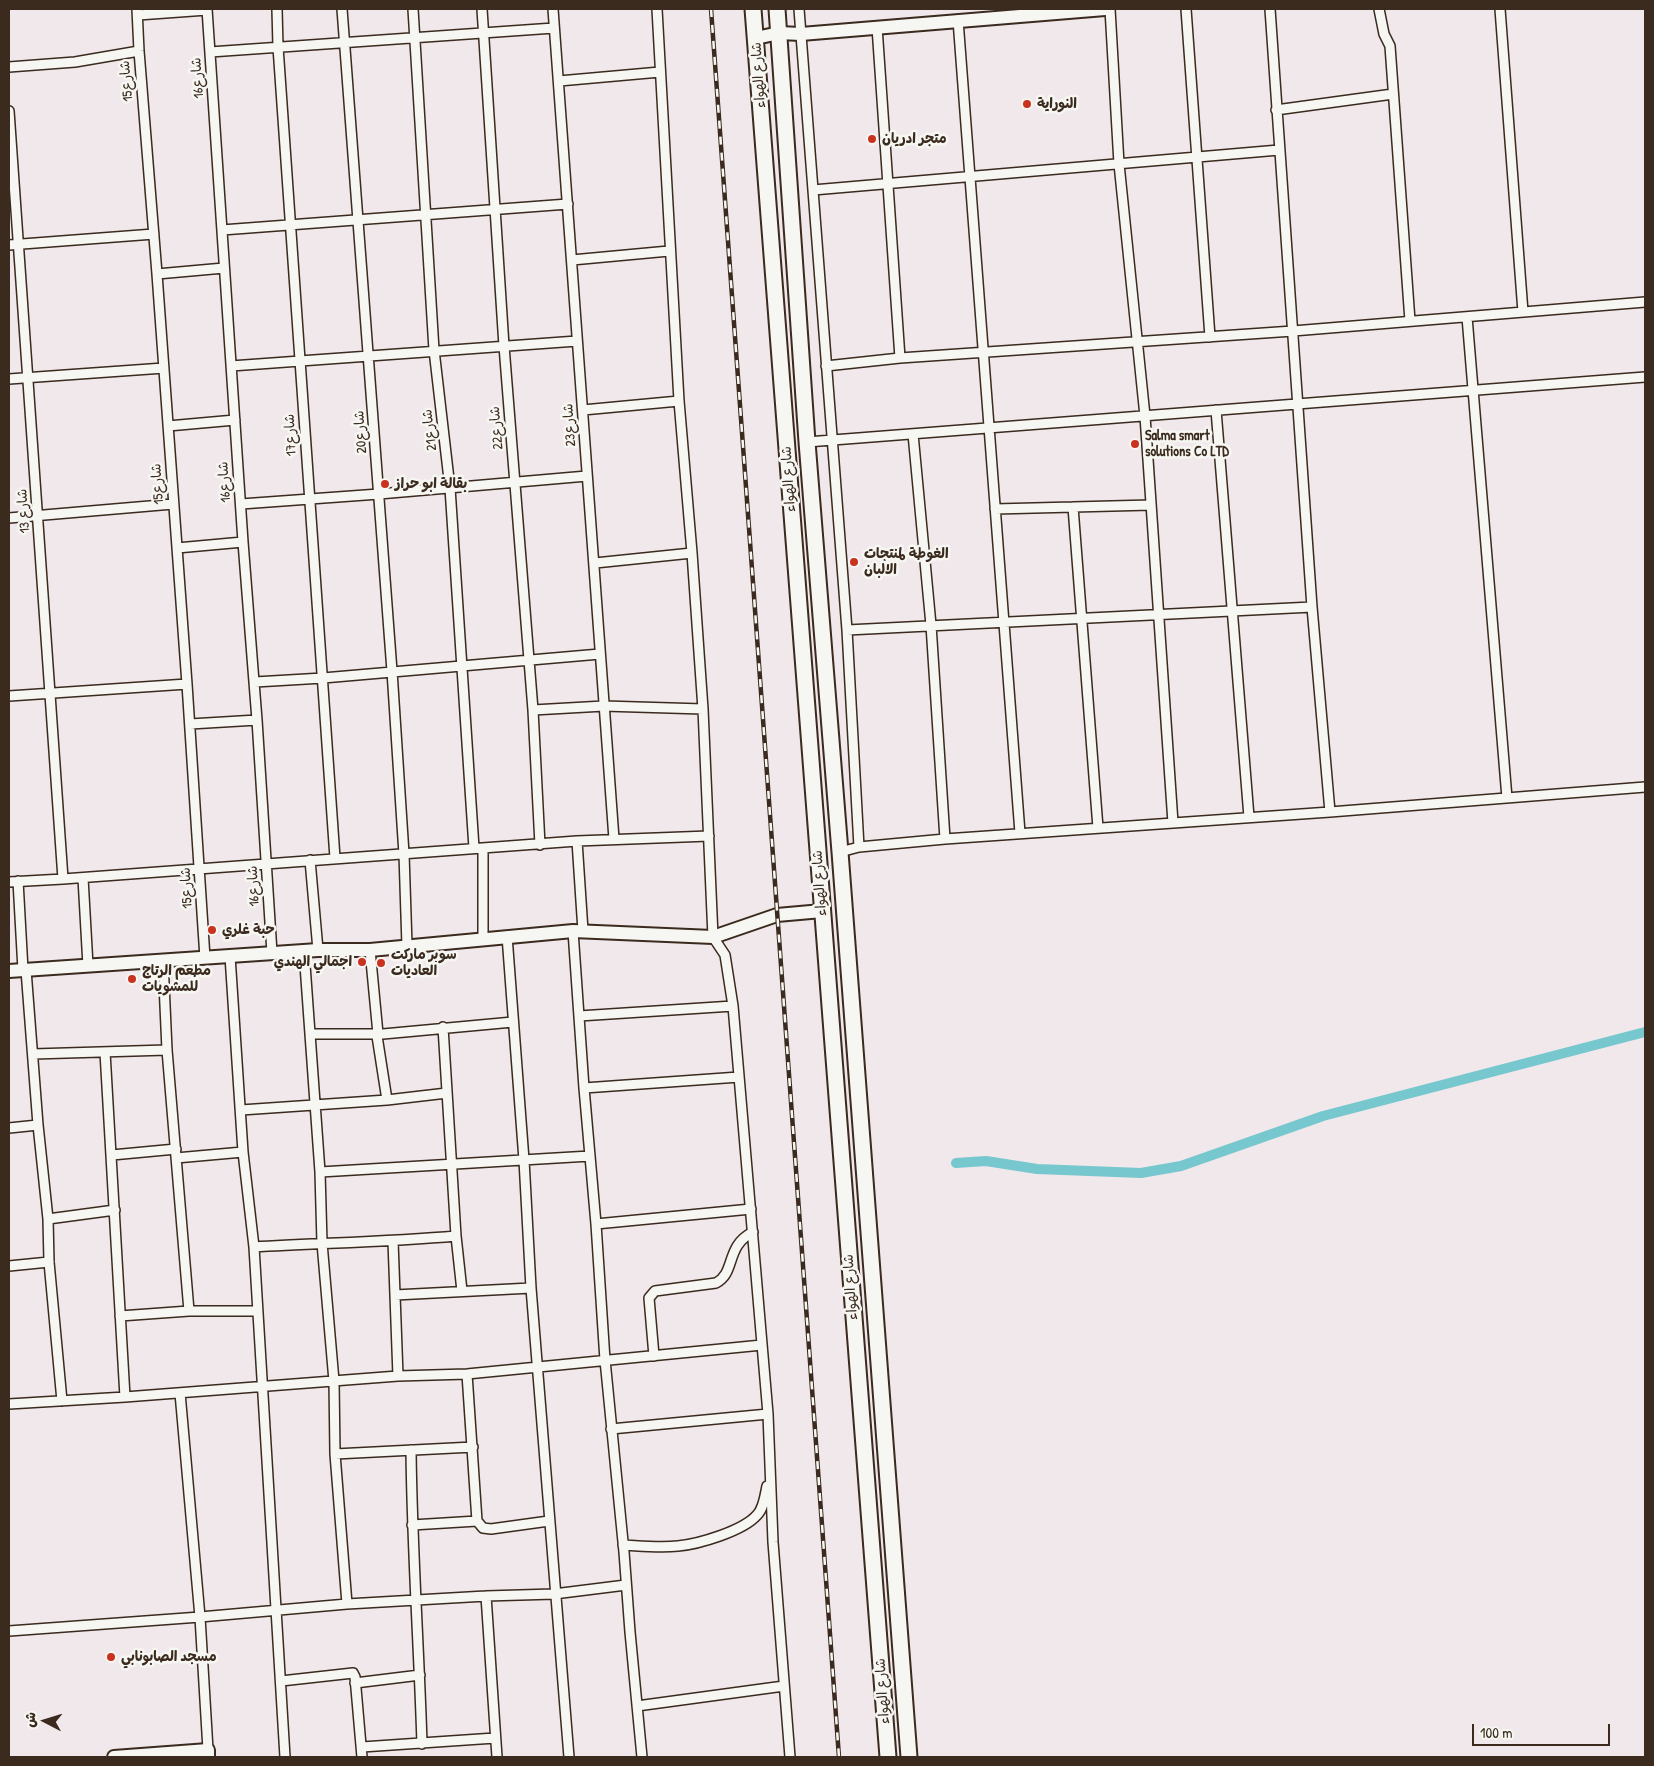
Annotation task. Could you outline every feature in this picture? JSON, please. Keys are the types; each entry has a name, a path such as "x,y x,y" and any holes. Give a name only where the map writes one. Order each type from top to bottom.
{"highway":[{"name":"شارع الهواء","path":"753,9 888,1757"},
{"name":"شارع الهواء","path":"777,9 807,442 909,1757"}],"street":[{"name":"شارع17","path":"277,9 290,225 324,678 335,858"},
{"name":"شارع20","path":"342,9 392,671 404,854 407,946"},
{"name":"شارع21","path":"413,9 434,350 450,488 461,665 478,848 483,938"},
{"name":"شارع22","path":"482,9 504,346 533,710 540,845"},
{"name":"شارع23","path":"553,9 614,839"},
{"path":"656,9 679,401 703,709 713,937 725,955 733,1006 768,1414 773,1542 790,1757"},
{"path":"799,9 847,630 859,847"},
{"path":"756,38 779,33 801,34 1030,12 1106,9"},
{"path":"1110,9 1119,164 1145,416 1173,822"},
{"path":"1186,9 1210,336"},
{"path":"1270,9 1312,607 1330,812"},
{"path":"1379,9 1384,34 1390,46 1410,321"},
{"path":"1500,9 1523,312"},
{"path":"137,12 207,10"},
{"name":"شارع16","path":"207,10 243,542 255,682 272,953"},
{"name":"شارع15","path":"137,12 190,724 205,958"},
{"path":"958,20 1020,833"},
{"path":"877,27 900,358"},
{"path":"210,52 554,28"},
{"path":"9,67 75,62 139,51"},
{"path":"559,81 660,72"},
{"path":"1276,110 1393,94"},
{"name":"شارع 13","path":"9,111 63,879"},
{"path":"813,190 1279,150"},
{"path":"222,230 568,204"},
{"path":"9,245 154,234"},
{"path":"572,260 669,251"},
{"path":"157,274 224,268"},
{"path":"826,366 900,358 984,354 1138,341 1293,331 1645,302"},
{"path":"1467,317 1508,798"},
{"path":"231,366 577,341"},
{"path":"9,379 164,368"},
{"path":"807,442 1645,377"},
{"path":"583,410 679,401"},
{"path":"1216,410 1248,817"},
{"path":"168,426 235,420"},
{"path":"913,434 932,625 945,838"},
{"path":"241,504 587,476"},
{"path":"9,518 173,504"},
{"path":"995,509 1151,506"},
{"path":"1073,507 1098,828"},
{"path":"177,548 243,542"},
{"path":"595,562 692,554"},
{"path":"847,630 1312,607"},
{"path":"255,682 324,678 600,654"},
{"path":"9,696 187,684"},
{"path":"533,710 604,706 703,709"},
{"path":"190,724 257,720"},
{"path":"840,852 859,847 945,838 1330,812 1645,787"},
{"path":"62,1400 33,1054 25,970 13,882 577,841 709,836"},
{"path":"577,841 579,1016 584,1088 605,1360 624,1545 642,1757"},
{"path":"310,860 318,950"},
{"path":"83,878 88,966"},
{"path":"9,971 318,950 370,950 483,938 578,931 713,937 777,915 822,911"},
{"path":"507,936 524,1160 531,1288 568,1757"},
{"path":"370,950 377,1036 387,1100"},
{"path":"304,951 320,1172 322,1243 334,1381 335,1454 347,1604"},
{"path":"230,956 243,1152 254,1248 285,1757"},
{"path":"163,961 167,1050 189,1311"},
{"path":"579,1016 733,1006"},
{"path":"310,1034 378,1034 513,1022"},
{"path":"443,1027 456,1236 462,1291"},
{"path":"33,1054 167,1050"},
{"path":"105,1052 126,1397"},
{"path":"584,1088 739,1077"},
{"path":"241,1110 387,1100 447,1093"},
{"path":"9,1128 38,1126"},
{"path":"112,1155 243,1152"},
{"path":"320,1172 590,1156"},
{"path":"596,1224 751,1209"},
{"path":"48,1219 115,1210"},
{"path":"654,1356 649,1298 652,1292 716,1283 727,1273 732,1254 740,1241 753,1232"},
{"path":"254,1248 456,1236"},
{"path":"393,1241 398,1376"},
{"path":"9,1266 49,1262"},
{"path":"395,1295 531,1288"},
{"path":"120,1316 189,1311 257,1310"},
{"path":"9,1404 398,1376 467,1374 762,1345"},
{"path":"467,1374 477,1522 483,1528 491,1529 549,1521"},
{"path":"114,1757 208,1753 200,1617 180,1393"},
{"path":"611,1429 768,1414"},
{"path":"335,1454 473,1447"},
{"path":"411,1450 412,1525 417,1600 422,1744"},
{"path":"624,1545 679,1546 736,1530 758,1515 764,1502 770,1477"},
{"path":"412,1525 477,1522"},
{"path":"9,1630 200,1617 347,1604 554,1594 626,1586"},
{"path":"486,1596 497,1757"},
{"path":"281,1681 353,1673 362,1757"},
{"path":"355,1683 420,1675"},
{"path":"637,1706 784,1686"},
{"path":"362,1747 495,1738"}],"waterway":[{"path":"956,1163 986,1161 1037,1169 1141,1173 1181,1166 1323,1116 1645,1032"}],"railway":[{"path":"711,9 839,1757"}],"place":[{"name":"النوراية","path":"1027,104"},
{"name":"متجر ادريان","path":"872,139"},
{"name":"Salma smart solutions Co LTD","path":"1135,444"},
{"name":"بقالة ابو حراز","path":"385,484"},
{"name":"الغوطة لمنتجات الالبان","path":"854,562"},
{"name":"حبة غلري","path":"212,930"},
{"name":"اجمالي الهندي","path":"362,962"},
{"name":"سوبر ماركت العاديات","path":"381,963"},
{"name":"مطعم الرتاج للمشويات","path":"132,979"},
{"name":"مسجد الصابونابي","path":"111,1657"}]}
